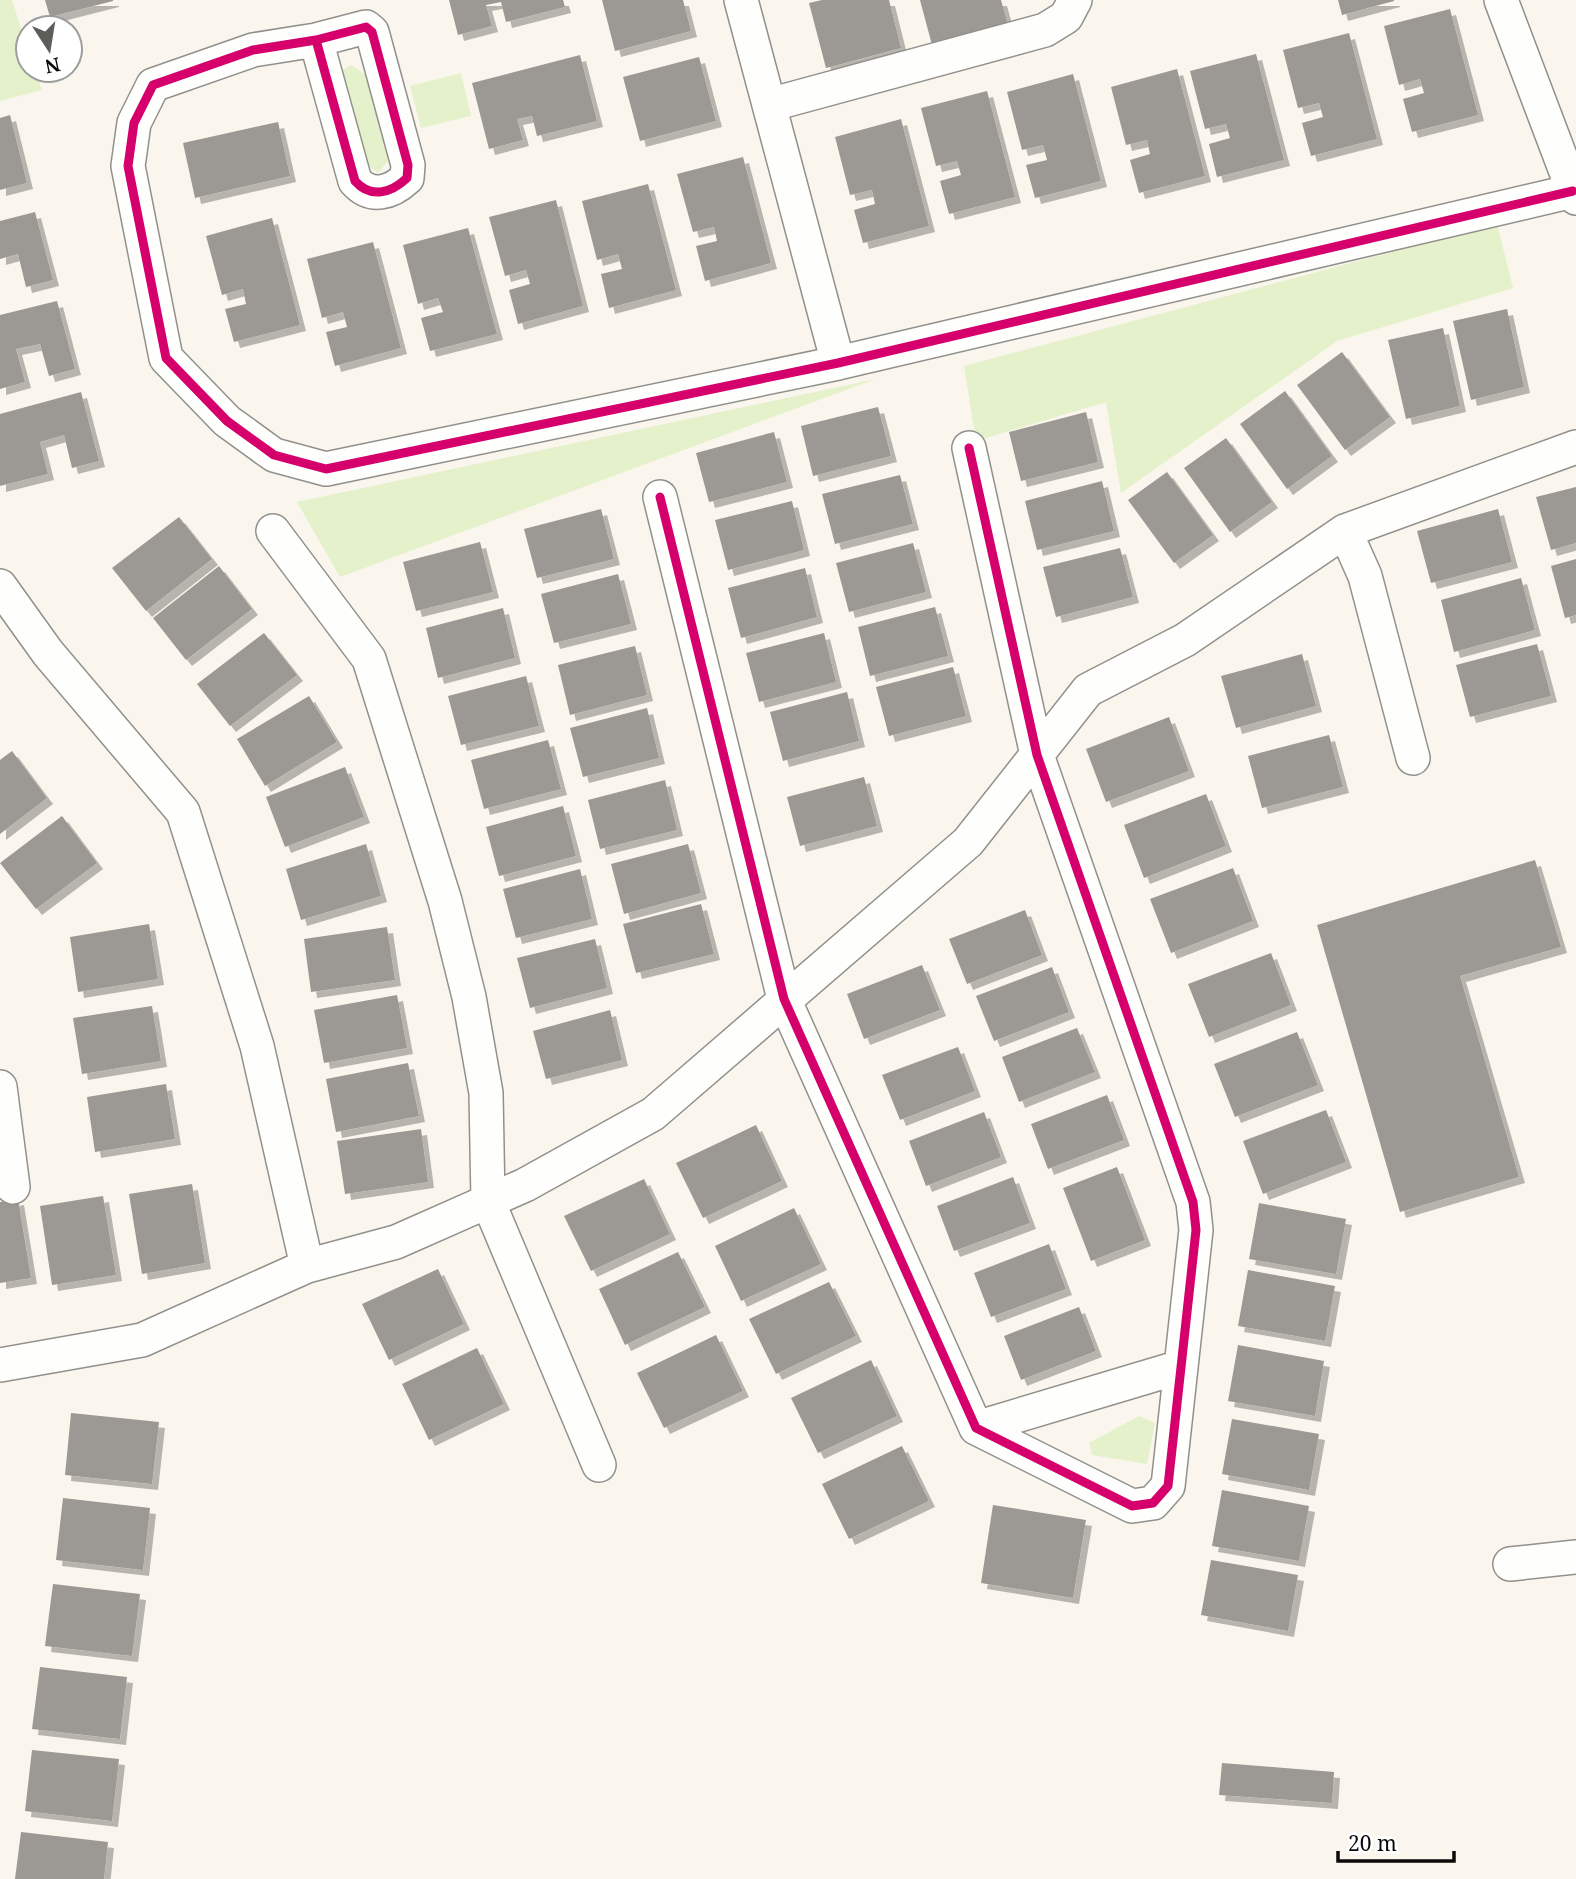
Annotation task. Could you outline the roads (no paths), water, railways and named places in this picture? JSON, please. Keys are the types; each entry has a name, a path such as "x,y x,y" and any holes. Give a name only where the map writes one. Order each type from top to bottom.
{"street":[{"path":"741,0 838,363"},
{"path":"769,104 1045,30 1066,17 1075,0"},
{"path":"316,40 355,181 364,191 374,194 398,187 407,178 408,166 372,32 366,27 316,40 253,50 153,85 134,123 128,166 166,358 227,421 274,455 326,469 838,363 1575,194 1501,0"},
{"path":"0,1365 142,1340 307,1266 396,1242 526,1185 653,1114 968,842 1088,690 1185,640 1345,531 1576,447"},
{"path":"660,497 784,999 976,1428 1132,1506 1153,1503 1168,1486 1196,1230 1193,1202 1037,755 969,448"},
{"path":"273,531 369,659 445,901 469,997 486,1093 488,1201 600,1465"},
{"path":"1345,531 1365,576 1413,758"},
{"path":"0,586 48,653 183,812 257,1045 307,1266"},
{"path":"0,1087 13,1187"},
{"path":"976,1428 1180,1367"},
{"path":"1510,1564 1576,1557"}]}
